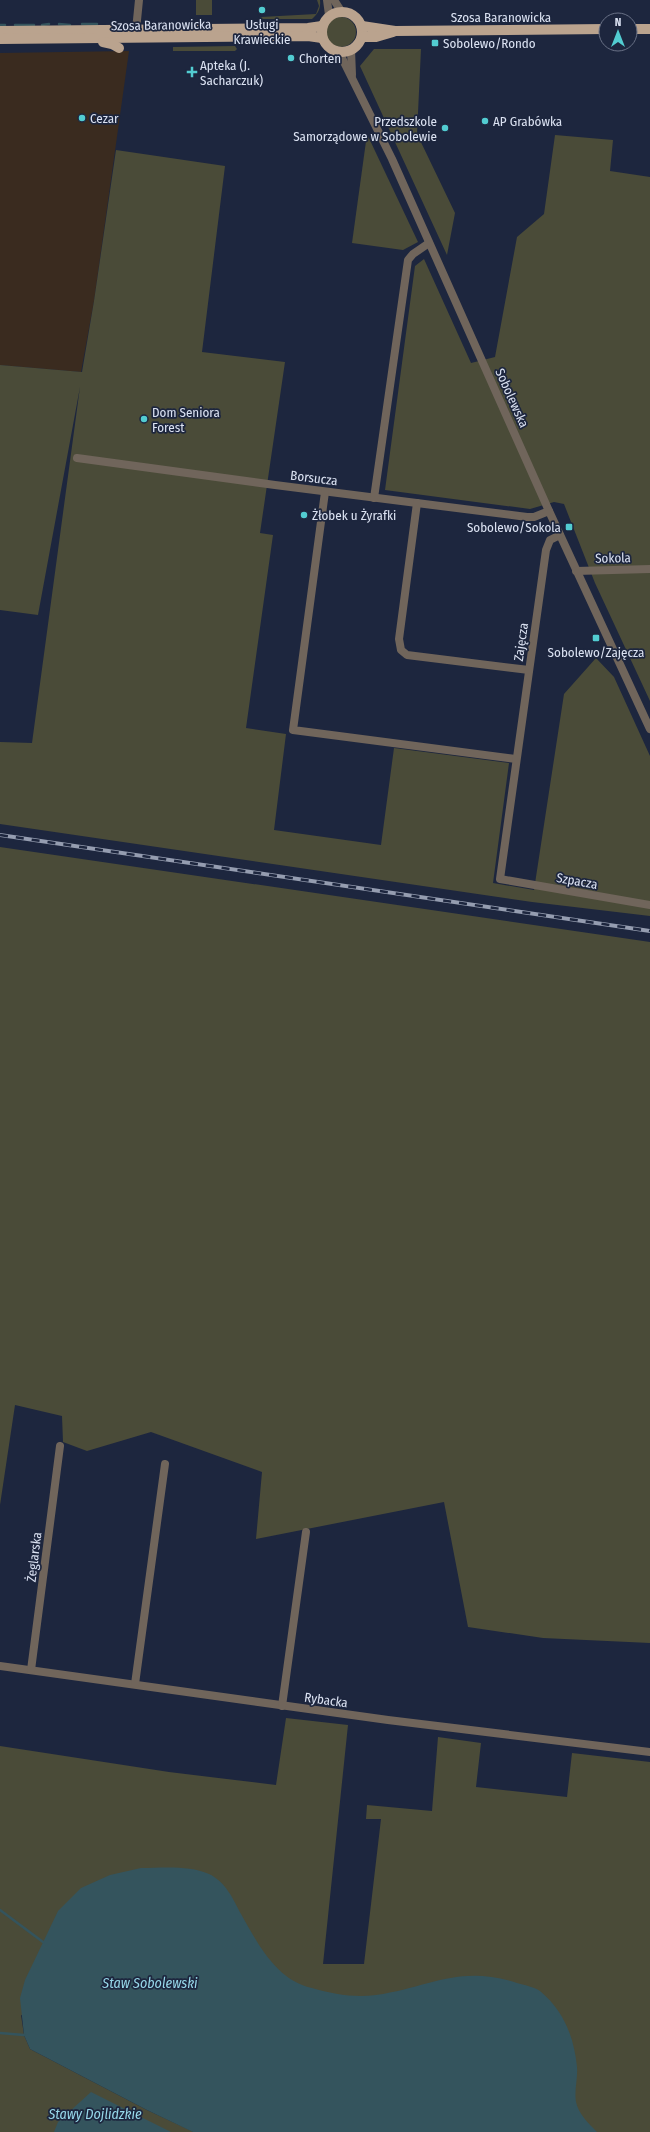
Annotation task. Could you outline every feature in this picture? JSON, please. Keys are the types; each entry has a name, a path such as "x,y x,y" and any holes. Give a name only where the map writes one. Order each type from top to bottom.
{"main road":[{"path":"341,11 356,16 362,26 362,38 356,47 351,50 339,52 330,49 322,38 322,26 329,15 341,11"},
{"name":"Szosa Baranowicka","path":"0,39 29,35 136,34 205,29 308,28 322,26"},
{"name":"Szosa Baranowicka","path":"362,26 395,31 598,29"},
{"path":"167,38 169,33 198,34 205,29"},
{"path":"638,29 650,29"},
{"name":"Szosa Baranowicka","path":"0,31 29,35 73,38"},
{"name":"Szosa Baranowicka","path":"362,38 376,37 395,31"},
{"name":"Szosa Baranowicka","path":"136,34 167,38 308,36 322,38"},
{"path":"73,38 90,35 136,34"},
{"path":"73,38 106,42 119,48"}],"street":[{"path":"136,34 139,0"},
{"path":"327,0 329,15"},
{"path":"334,0 341,11"},
{"name":"Sobolewska","path":"351,50 352,78"},
{"name":"Sobolewska","path":"339,52 392,159 576,571 650,729"},
{"path":"374,498 408,260 413,254 429,243"},
{"name":"Borsucza","path":"76,458 325,492 527,517 534,517 549,511"},
{"path":"325,492 293,730 516,759"},
{"path":"417,503 399,639 401,650 407,654 529,670"},
{"name":"Zajęcza","path":"500,878 546,550 550,540 560,535"},
{"name":"Sokola","path":"576,571 650,569"},
{"name":"Szpacza","path":"500,878 650,905"},
{"name":"Żeglarska","path":"31,1670 60,1446"},
{"path":"135,1684 165,1464"},
{"path":"282,1706 306,1532"},
{"name":"Rybacka","path":"0,1666 282,1706 650,1752"}],"shaded area":[{"path":"196,0 212,0 212,15 196,15"},
{"path":"317,0 320,0 319,8 317,13 312,19 258,19 261,17 316,14 319,6"},
{"path":"341,17 352,21 356,32 352,43 341,47 330,43 326,32 330,21"},
{"path":"235,46 237,49 235,51 173,51 173,47"},
{"path":"374,49 421,49 417,134 455,213 447,255 360,66"},
{"path":"129,51 94,301 81,372 0,365 0,53"},
{"path":"367,134 418,242 403,250 352,243"},
{"path":"555,135 613,140 610,171 650,177 650,701 595,583 564,504 554,502 530,509 385,490 415,266 424,259 471,363 495,357 517,237 544,214"},
{"path":"116,150 225,166 202,352 285,362 260,533 273,535 246,728 286,734 274,830 381,845 394,748 509,763 493,883 534,890 564,694 596,658 614,677 650,756 650,916 532,902 0,824 0,742 32,743 80,387 38,615 0,610 0,365 82,372"},
{"path":"0,847 650,942 650,1643 543,1638 468,1627 444,1502 256,1539 262,1472 151,1432 87,1451 63,1442 62,1416 15,1405 0,1505"},
{"path":"286,1718 348,1725 323,1964 364,1964 381,1819 366,1819 367,1805 432,1811 438,1737 481,1743 476,1787 567,1797 572,1753 650,1762 650,2132 495,2132 21,2015 24,2035 30,2049 147,2110 194,2132 0,2132 0,1746 169,1772 276,1785"}],"water":[{"name":"Staw Sobolewski","path":"141,1868 193,1869 215,1877 232,1897 254,1937 269,1959 278,1969 299,1984 344,1995 368,1996 445,1979 462,1976 479,1976 497,1978 529,1986 540,1991 555,2007 566,2025 576,2056 577,2106 584,2118 597,2132 193,2132 147,2110 30,2049 24,2035 20,1998 25,1980 58,1911 81,1888 110,1875"},
{"name":"Stawy Dojlidzkie","path":"91,2092 171,2132 54,2132 58,2122"}],"waterway":[{"path":"42,25 49,24"},
{"path":"59,24 70,25"},
{"path":"82,24 97,24"},
{"path":"0,25 5,25"},
{"path":"15,25 34,25"},
{"path":"0,1910 43,1942"},
{"path":"0,2033 24,2035"}],"railway":[{"path":"0,835 650,931"}],"place":[{"name":"Usługi Krawieckie","path":"262,10"},
{"name":"Sobolewo/Rondo","path":"435,43"},
{"name":"Chorten","path":"291,58"},
{"name":"Apteka (J. Sacharczuk)","path":"192,72"},
{"name":"Cezar","path":"82,118"},
{"name":"AP Grabówka","path":"485,121"},
{"name":"Przedszkole Samorządowe w Sobolewie","path":"445,128"},
{"name":"Dom Seniora Forest","path":"144,419"},
{"name":"Żłobek u Żyrafki","path":"304,515"},
{"name":"Sobolewo/Sokola","path":"569,527"},
{"name":"Sobolewo/Zajęcza","path":"596,638"}]}
